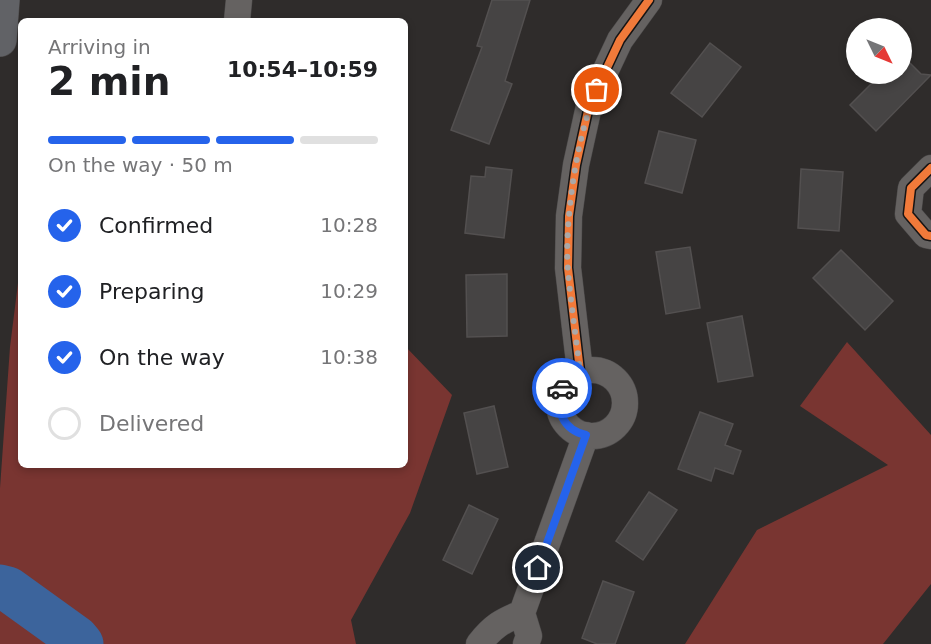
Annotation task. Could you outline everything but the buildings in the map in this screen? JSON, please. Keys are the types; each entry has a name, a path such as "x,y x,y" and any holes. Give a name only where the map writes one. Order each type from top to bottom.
{"highway":[{"path":"0,40 3,0"}],"street":[{"path":"237,18 239,0"},
{"path":"580,371 567,268 569,216 576,165 589,106 620,40 649,0"},
{"path":"931,168 911,188 908,214 926,235 931,236"},
{"path":"601,370 619,382 624,392 624,413 611,430 602,435 586,435 569,428 562,419 559,397 570,377 580,371 601,370"},
{"path":"526,644 529,636 522,612 586,435"},
{"path":"478,644 501,621 522,612"}],"shaded area":[{"path":"18,283 18,468 408,468 408,349 452,395 410,513 351,620 356,644 0,644 0,488 10,347"},
{"path":"847,342 931,435 931,584 883,644 685,644 757,530 888,465 800,406"}],"waterway":[{"path":"0,587 8,589 81,644"}],"cycle path":[{"path":"580,371 568,268 569,216 576,165 589,106 620,40 649,0"},
{"path":"931,168 911,188 908,214 926,235 931,236"}],"way so far":[{"path":"562,388 570,377 580,371 567,268 569,216 580,145 589,106 597,90"}],"route":[{"path":"538,568 586,435 569,428 562,419 559,397 562,388"}]}
